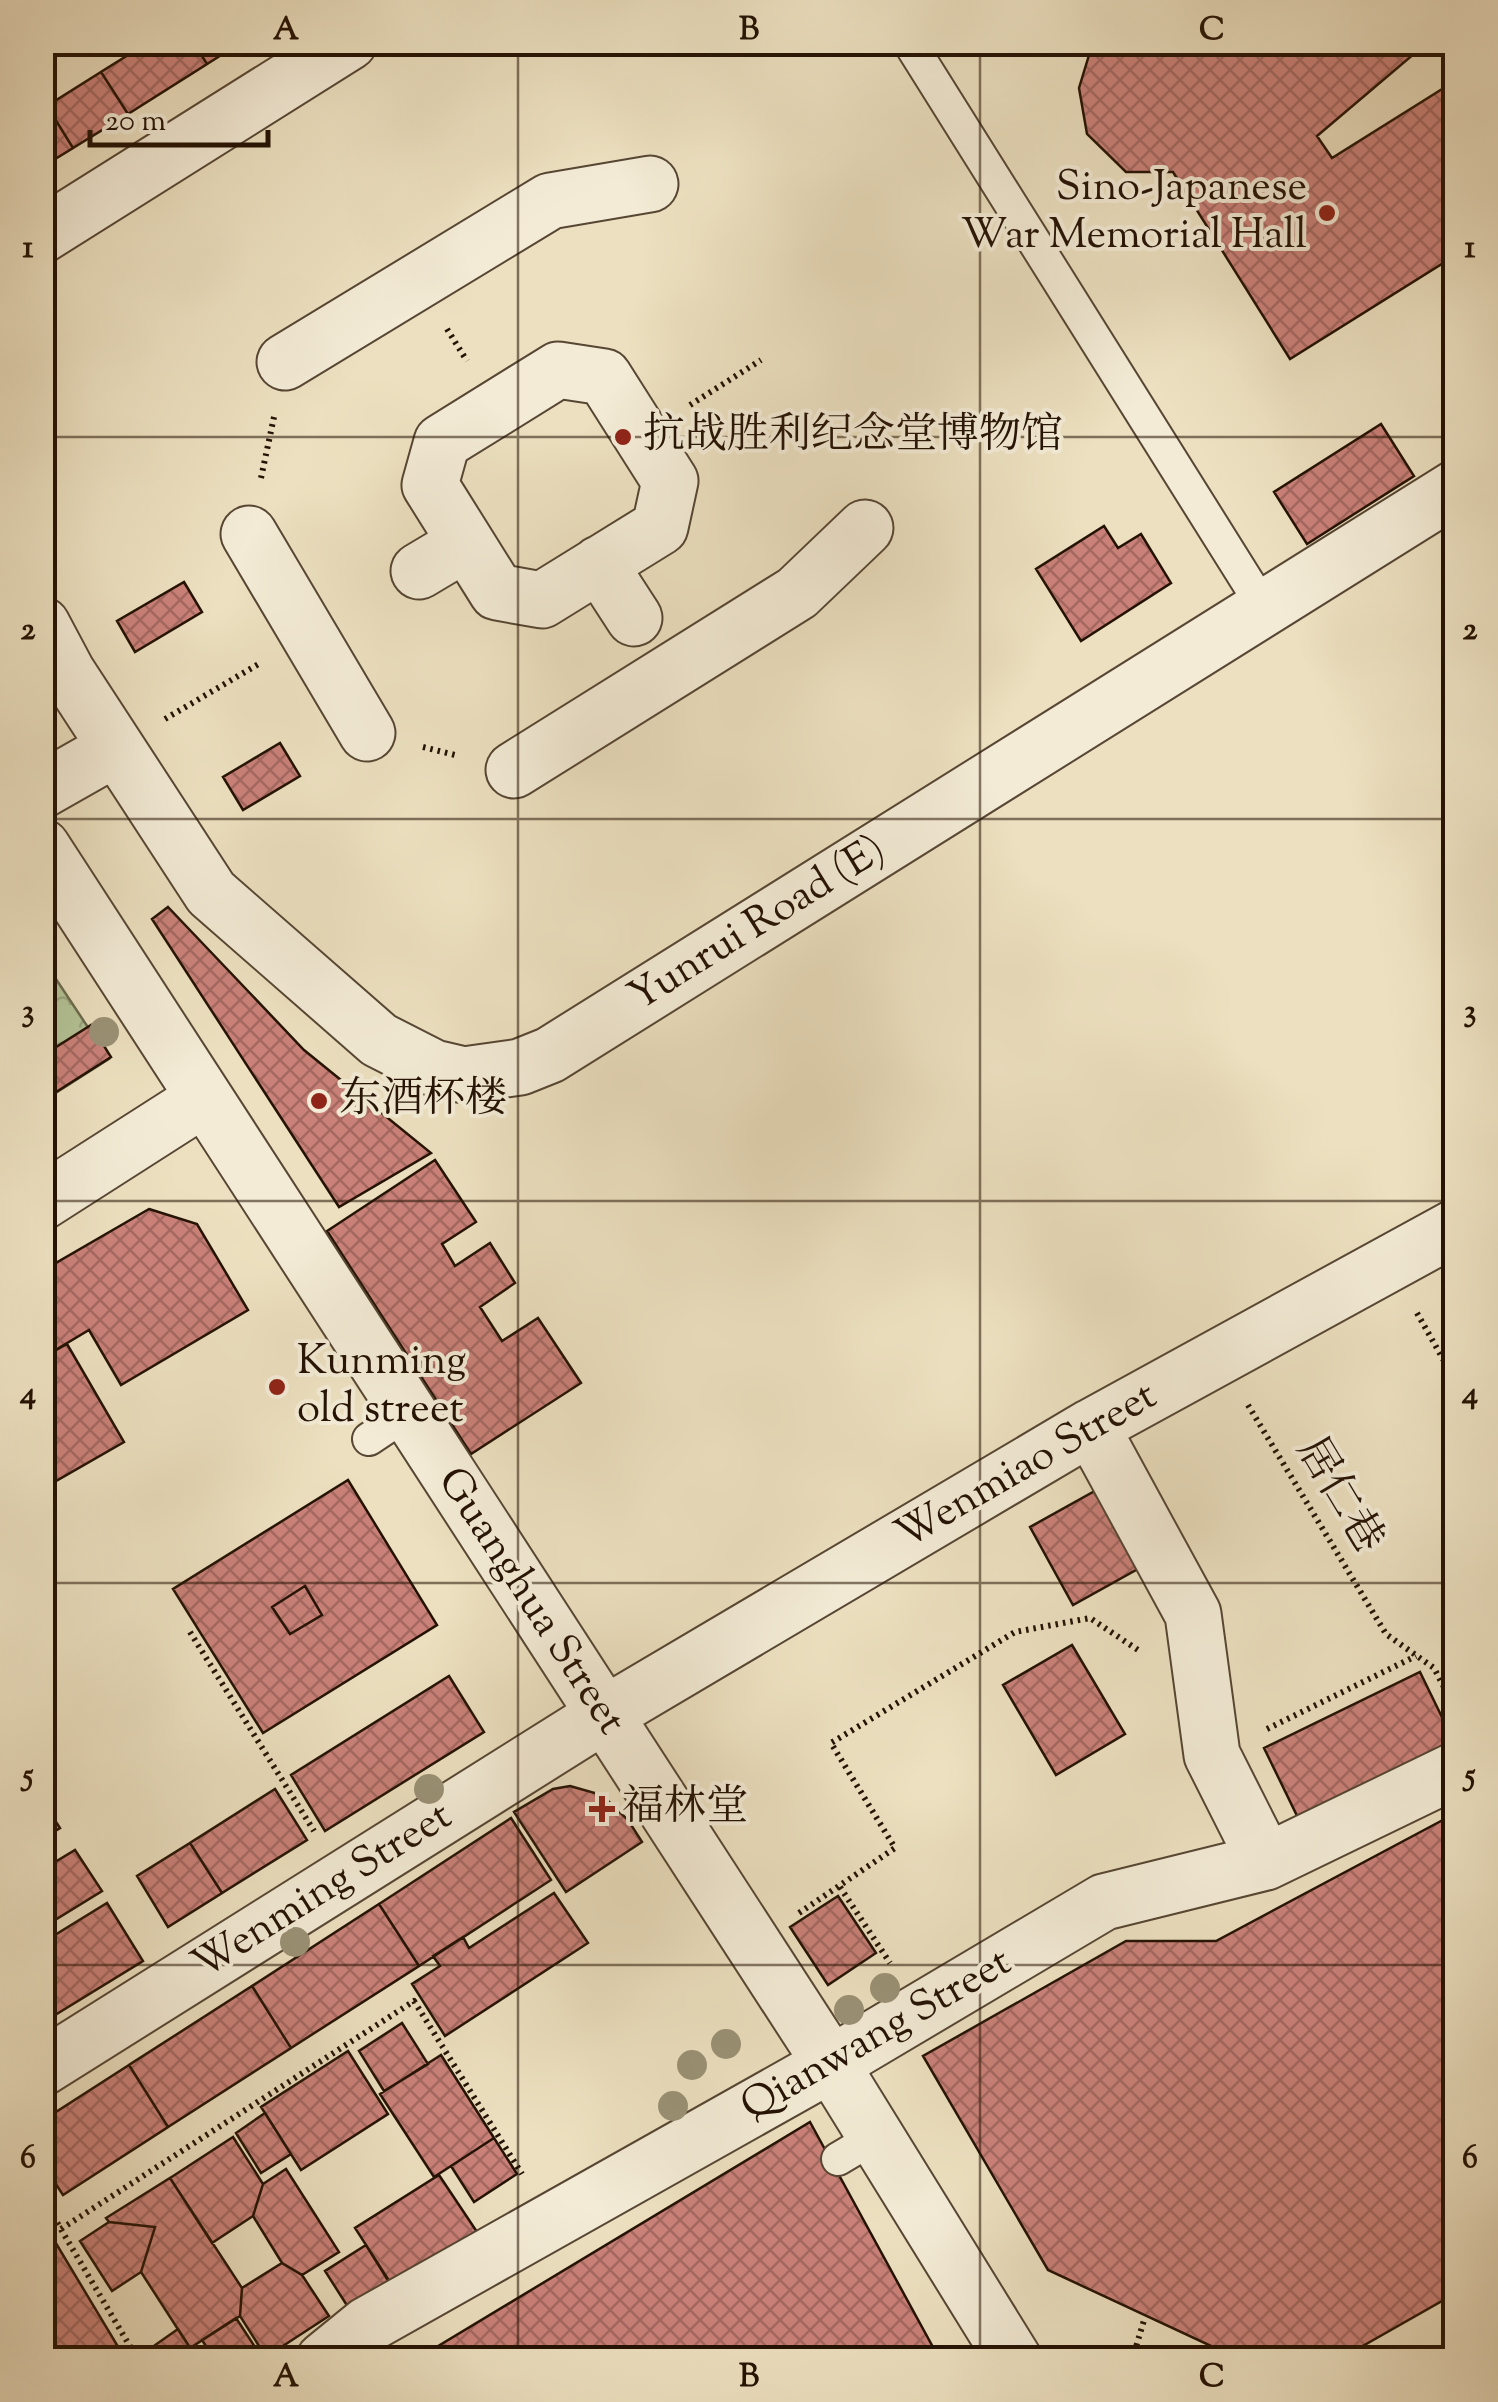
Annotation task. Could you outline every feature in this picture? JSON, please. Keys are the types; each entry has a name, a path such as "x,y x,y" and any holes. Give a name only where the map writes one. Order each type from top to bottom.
{"street":[{"path":"42,235 349,42"},
{"path":"285,362 550,201 650,184"},
{"path":"558,370 604,377 670,481 660,527 542,600 497,592 430,485 442,442 496,408 558,370"},
{"name":"Yunrui Road (E)","path":"42,626 67,672 211,893 380,1040 434,1068 464,1074 496,1072 550,1056 1456,488"},
{"path":"514,770 797,593 865,528"},
{"path":"249,534 302,638 367,733"},
{"path":"419,571 466,543"},
{"path":"599,564 634,618"},
{"path":"42,790 116,748"},
{"name":"Guanghua Street","path":"42,847 203,1099 388,1426 604,1714 837,2075 856,2148 1014,2360"},
{"path":"42,1202 203,1099"},
{"name":"Wenmiao Street","path":"604,1714 1091,1427 1456,1227"},
{"path":"1091,1427 1194,1614 1212,1756 1266,1862"},
{"name":"Wenming Street","path":"42,2068 604,1714"},
{"name":"Qianwang Street","path":"324,2360 367,2325 552,2223 837,2075 921,2010 1104,1902 1266,1862 1456,1770"}],"lane":[{"path":"909,42 1264,608"}],"path":[{"path":"417,282 496,408"},
{"path":"642,436 760,360"},
{"path":"249,534 285,362"},
{"path":"175,714 302,638"},
{"path":"367,733 514,770"},
{"path":"1390,1263 1456,1382"},
{"name":"居仁巷","path":"1220,1357 1386,1634 1434,1668 1456,1710"},
{"path":"753,1946 895,1848 831,1743 1015,1632 1090,1618 1133,1649 1199,1660"},
{"path":"190,1632 344,1879"},
{"path":"1212,1756 1416,1656"},
{"path":"840,1886 921,2010"},
{"path":"61,2228 414,2001 552,2223"},
{"path":"42,2197 138,2360"},
{"path":"1132,2360 1145,2317"}],"green space":[{"path":"42,958 109,1059 43,1101 42,1101"}],"building":[{"path":"149,42 193,42 207,64 128,114 101,72"},
{"path":"193,42 232,42 234,47 207,64"},
{"name":"Sino-Japanese War Memorial Hall","path":"1093,42 1428,42 1317,136 1332,158 1455,81 1456,255 1290,359 1173,172 1126,172 1087,134 1079,88"},
{"path":"101,72 128,114 73,148 47,106"},
{"path":"47,106 73,148 42,167 42,109"},
{"path":"1381,424 1414,476 1307,544 1274,492"},
{"path":"1104,526 1118,548 1141,534 1171,583 1081,641 1036,569"},
{"path":"184,582 202,612 135,652 117,621"},
{"path":"280,743 300,776 243,810 223,777"},
{"name":"东酒杯楼","path":"168,907 304,1050 431,1153 339,1207 152,919"},
{"path":"91,1025 111,1057 42,1101 42,1056"},
{"path":"435,1160 476,1222 442,1244 455,1266 490,1243 515,1283 480,1307 502,1341 538,1318 581,1383 471,1454 327,1231"},
{"path":"149,1209 197,1224 248,1310 121,1385 89,1330 42,1358 42,1271"},
{"path":"67,1344 124,1442 42,1489 42,1358"},
{"path":"348,1480 437,1625 263,1733 173,1589","holes":["305,1586 322,1615 290,1634 272,1607"]},
{"path":"1102,1487 1145,1565 1073,1605 1030,1527"},
{"path":"305,1586 322,1615 290,1634 272,1607"},
{"path":"1072,1645 1125,1734 1056,1775 1003,1685"},
{"path":"1420,1672 1456,1746 1302,1826 1264,1748"},
{"path":"449,1676 484,1732 325,1831 291,1775"},
{"path":"570,1786 602,1795 628,1820 642,1842 566,1892 514,1812 553,1789"},
{"path":"275,1789 307,1840 222,1893 190,1843"},
{"path":"42,1800 60,1828 42,1839"},
{"path":"1456,1813 1456,2293 1338,2360 1241,2360 1048,2270 923,2056 1126,1941 1216,1941"},
{"path":"511,1818 551,1880 419,1966 379,1904"},
{"path":"190,1843 222,1893 168,1927 137,1876"},
{"path":"75,1850 102,1891 42,1928 42,1870"},
{"path":"554,1893 588,1943 445,2036 412,1984 440,1966 433,1956 463,1937 469,1948"},
{"path":"838,1896 876,1953 828,1985 790,1927"},
{"path":"107,1903 143,1961 42,2023 42,1943"},
{"path":"379,1904 419,1966 291,2048 252,1986"},
{"path":"252,1986 291,2048 168,2127 129,2065"},
{"path":"402,2023 428,2064 384,2091 359,2051"},
{"path":"348,2051 388,2114 301,2170 261,2107"},
{"path":"441,2055 494,2138 434,2177 380,2094"},
{"path":"129,2065 168,2127 63,2195 42,2163 42,2121"},
{"path":"265,2113 291,2154 261,2173 236,2133"},
{"path":"810,2122 940,2360 415,2360"},
{"path":"233,2137 263,2184 253,2216 212,2243 170,2178"},
{"path":"494,2138 517,2174 474,2202 451,2166"},
{"path":"286,2169 339,2252 302,2275 282,2263 253,2216 263,2184"},
{"path":"439,2175 479,2235 395,2290 355,2228"},
{"path":"170,2178 242,2288 240,2316 190,2348 141,2272 155,2227 109,2222 106,2218"},
{"path":"42,2220 126,2360 42,2360"},
{"path":"109,2222 155,2227 141,2272 112,2291 80,2241"},
{"path":"366,2245 389,2282 348,2307 325,2271"},
{"path":"282,2263 302,2275 329,2316 266,2357 240,2316 242,2288"},
{"path":"236,2318 259,2353 249,2360 215,2360 202,2340"},
{"path":"178,2329 198,2360 154,2360 148,2350"}],"place":[{"name":"Sino-Japanese War Memorial Hall","path":"1327,213"},
{"name":"抗战胜利纪念堂博物馆","path":"623,437"},
{"name":"东酒杯楼","path":"319,1101"},
{"name":"Kunming old street","path":"277,1387"},
{"name":"福林堂","path":"602,1809"}]}
